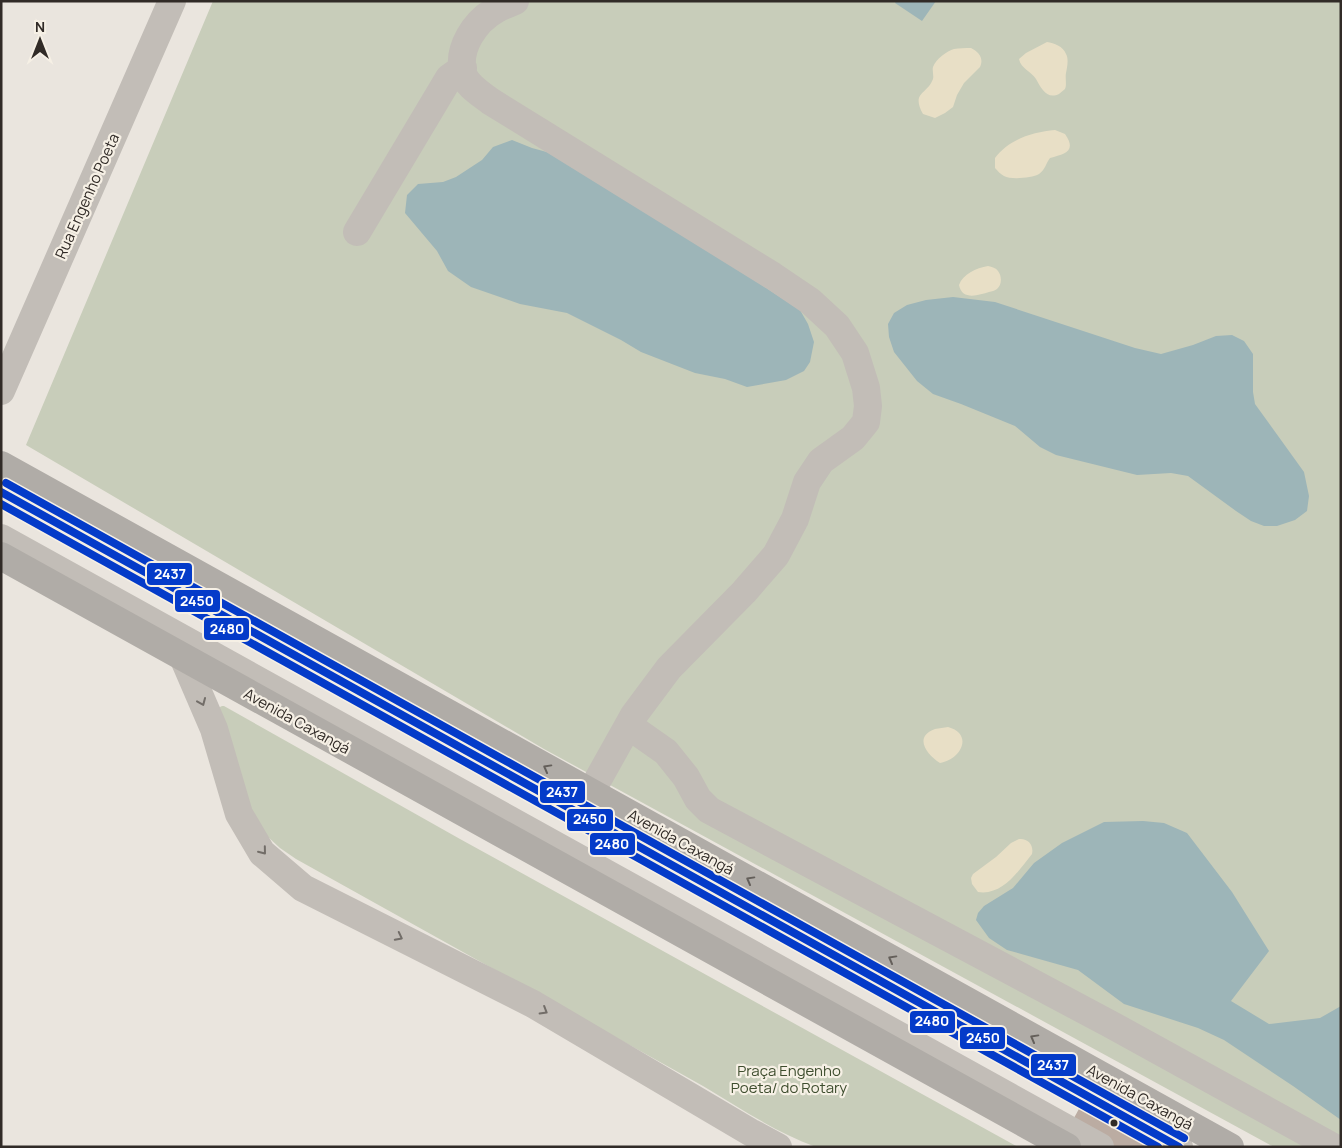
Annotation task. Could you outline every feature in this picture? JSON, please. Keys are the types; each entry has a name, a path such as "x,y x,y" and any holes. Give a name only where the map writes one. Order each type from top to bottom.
{"main road":[{"name":"Avenida Caxangá","path":"1,465 1230,1147"},
{"name":"Avenida Caxangá","path":"1,556 1067,1147"}],"street":[{"name":"Rua Engenho Poeta","path":"1,392 172,1"},
{"path":"515,1 496,9 479,22 468,37 462,62 463,75 472,87 490,101 810,300 837,326 855,353 866,388 868,406 866,422 853,438 821,461 807,482 795,519 776,554 744,592 669,668 634,716 591,792"},
{"path":"357,232 450,78 463,68"},
{"path":"1,492 1178,1147"},
{"path":"1,538 1100,1147"},
{"path":"182,657 214,729 239,814 262,853 303,888 533,1004 745,1140 778,1147"},
{"path":"629,726 666,752 686,777 698,799 709,810 1110,1024 1333,1147"}],"green space":[{"path":"213,1 1341,1 1341,1147 1274,1147 544,749 26,445"},
{"name":"Praça Engenho Poeta/ do Rotary","path":"222,706 1018,1147 816,1147 772,1127 703,1086 296,859 280,848 267,836 251,810 218,708"}],"sand":[{"path":"1047,42 1061,47 1067,56 1066,87 1059,94 1055,95 1045,92 1019,59"},
{"path":"971,48 980,56 981,64 964,83 953,107 935,118 923,114 919,97 933,79 933,67 937,61 951,50"},
{"path":"1055,130 1065,134 1070,144 1068,151 1050,158 1043,171 1039,174 1011,178 1003,175 995,168 995,158 1014,141 1030,135"},
{"path":"988,266 995,268 1000,275 1000,285 997,289 971,296 961,290 959,285 967,275 979,268"},
{"path":"948,727 956,730 961,735 962,746 954,757 940,763 927,751 923,741 928,732"},
{"path":"1019,839 1030,843 1032,854 1016,874 1003,886 987,892 978,892 972,884 971,878 973,874 1011,843"}],"water":[{"path":"896,1 936,1 922,21 895,3"},
{"path":"512,140 554,154 645,209 800,310 808,324 814,342 810,362 804,371 786,380 747,387 725,379 695,373 641,352 567,313 520,304 471,287 448,271 437,251 405,213 407,195 418,184 443,182 456,177 482,160 493,147"},
{"path":"953,297 995,302 1135,348 1161,354 1216,336 1232,335 1244,341 1253,354 1253,392 1255,404 1304,472 1309,496 1307,511 1295,520 1277,526 1264,526 1251,521 1188,476 1171,473 1137,475 1056,455 1040,447 1015,426 933,394 917,381 894,352 889,337 888,324 894,313 907,305 926,300"},
{"path":"1143,821 1164,823 1187,833 1232,892 1269,951 1231,1001 1269,1024 1320,1018 1341,1006 1341,1120 1224,1040 1198,1028 1124,1004 1078,970 1007,950 989,938 976,920 978,913 984,906 1013,888 1034,863 1062,843 1104,822"}],"building":[{"path":"1085,1098 1173,1147 1105,1147 1069,1127"}],"transit line":[{"name":"2437","path":"6,483 1184,1138"},
{"name":"2450","path":"1,492 1179,1147"},
{"name":"2480","path":"1,504 1158,1147"}]}
